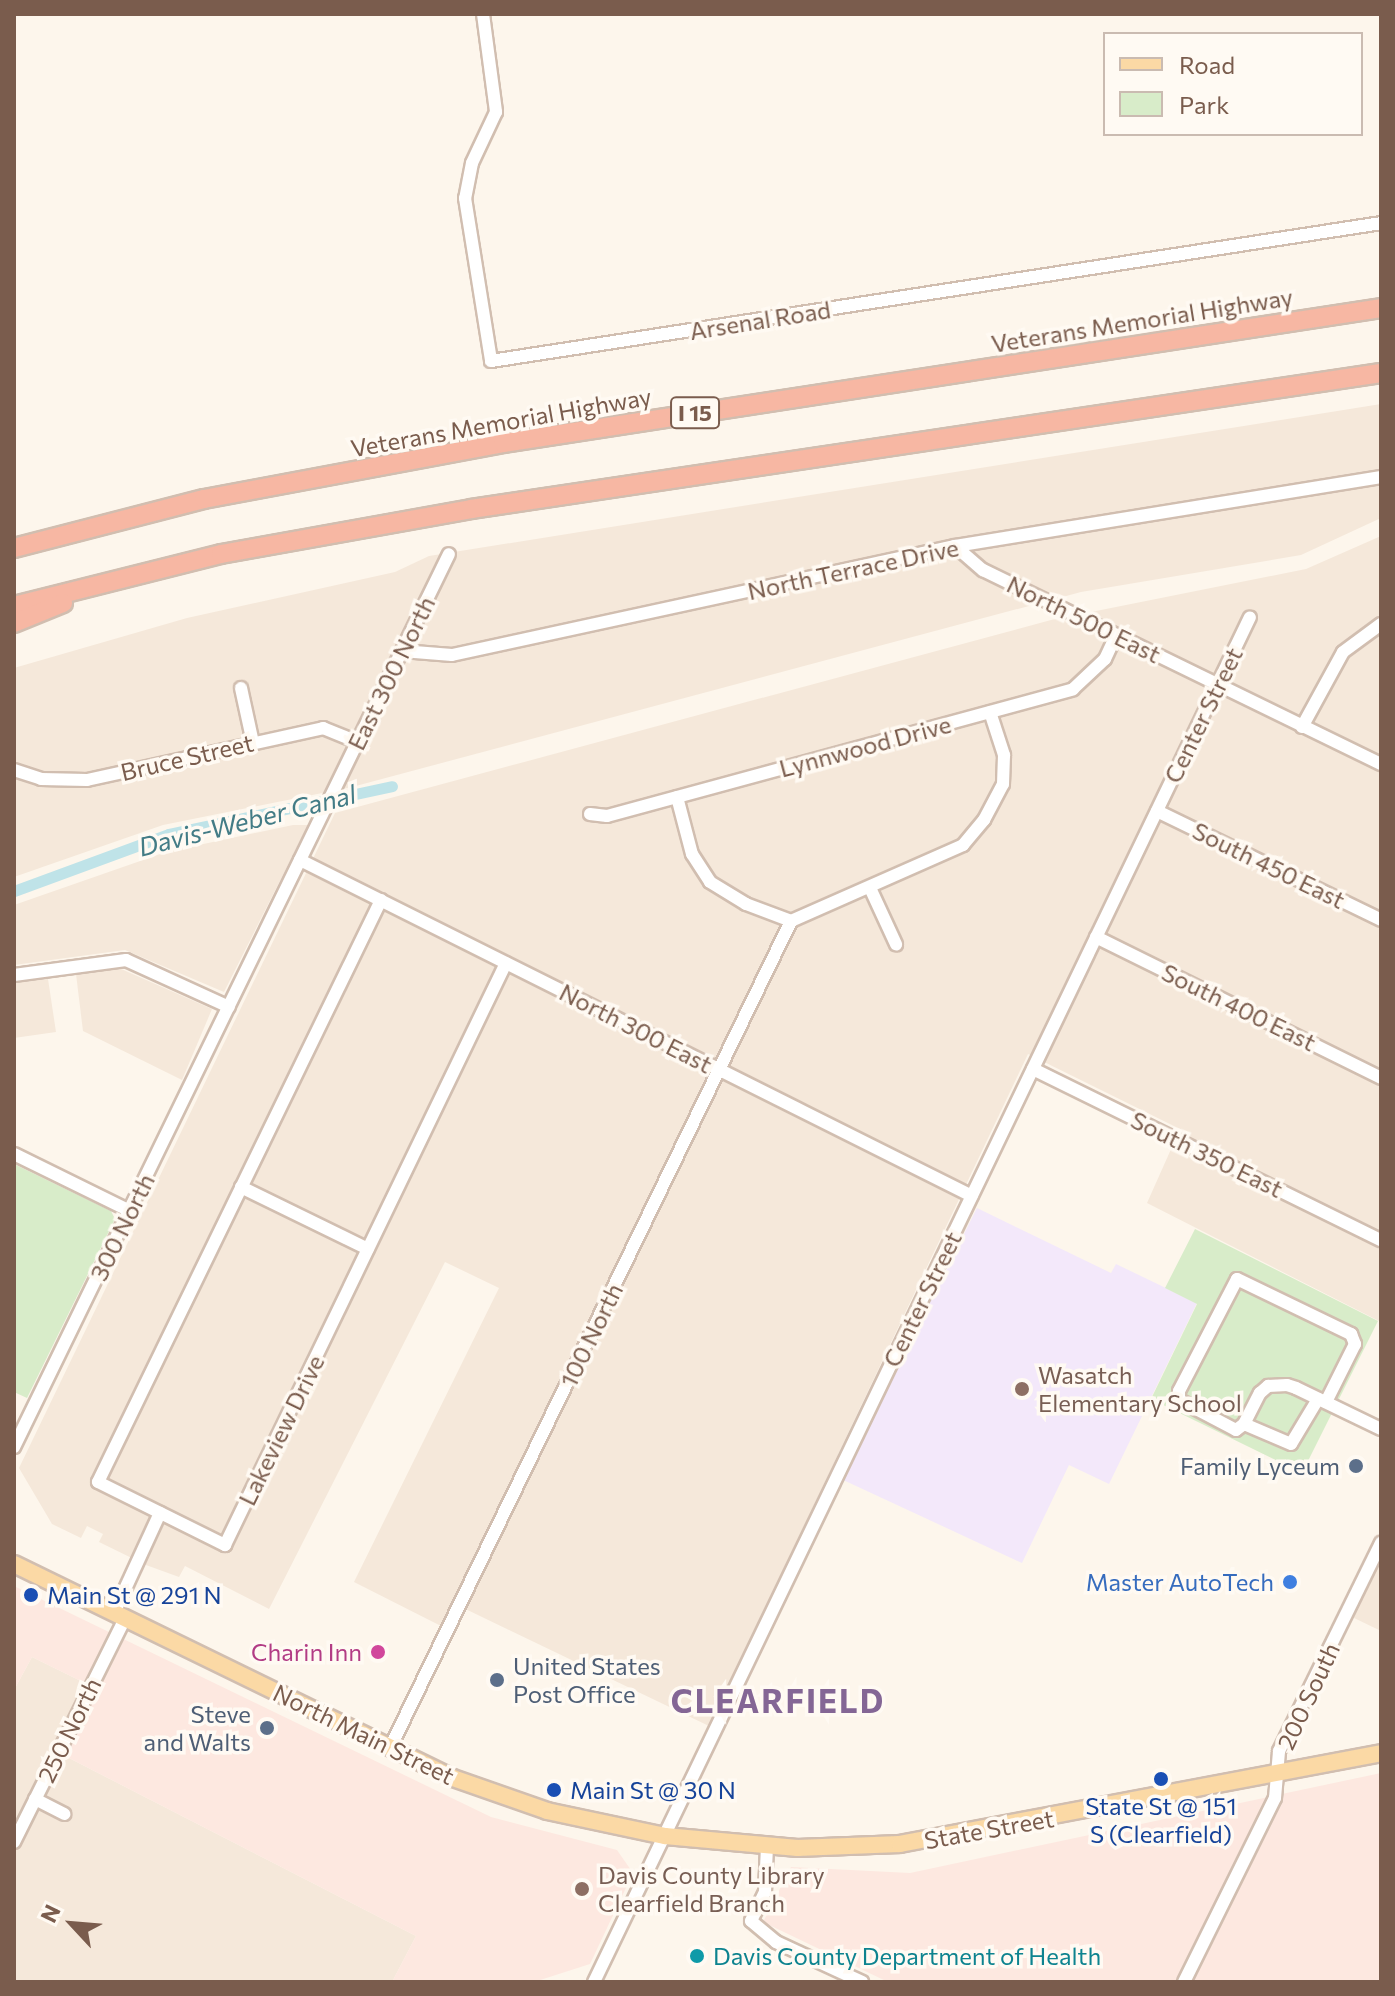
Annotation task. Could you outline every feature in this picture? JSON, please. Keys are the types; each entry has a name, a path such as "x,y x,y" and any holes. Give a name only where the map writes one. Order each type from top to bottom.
{"highway":[{"name":"Veterans Memorial Highway","path":"14,548 204,499 503,443 1381,308"},
{"path":"14,606 139,573 471,509 1381,373"},
{"path":"14,623 139,573"}],"main road":[{"name":"North Main Street","path":"14,1564 390,1748 493,1793 592,1822"},
{"name":"State Street","path":"592,1822 665,1836 767,1846 862,1847 950,1838 1381,1753"}],"street":[{"name":"Arsenal Road","path":"483,14 496,112 472,163 465,198 491,361 1381,223"},
{"name":"North Terrace Drive","path":"402,651 452,655 955,546 1381,477"},
{"name":"North 500 East","path":"955,546 983,570 1381,764"},
{"name":"East 300 North","path":"229,1007 449,554"},
{"name":"Center Street","path":"594,1982 1250,617"},
{"path":"1302,727 1343,652 1381,624"},
{"name":"Lynnwood Drive","path":"590,814 607,816 1073,689 1105,659 1116,635"},
{"path":"241,688 253,743"},
{"path":"677,797 692,854 710,882 746,904 791,921 871,890 963,845 984,820 1003,784 1004,755 990,712"},
{"name":"Bruce Street","path":"14,770 41,779 87,780 323,728 357,742"},
{"name":"South 450 East","path":"1157,811 1381,920"},
{"name":"North 300 East","path":"300,860 972,1196"},
{"path":"871,890 896,944"},
{"name":"Lakeview Drive","path":"381,900 98,1482 225,1545 506,963"},
{"name":"100 North","path":"390,1748 791,921"},
{"name":"South 400 East","path":"1096,937 1381,1078"},
{"path":"14,975 126,960 229,1007"},
{"name":"300 North","path":"14,1447 229,1007"},
{"name":"South 350 East","path":"1033,1069 1381,1240"},
{"path":"14,1154 130,1211"},
{"path":"241,1187 368,1249"},
{"path":"1244,1424 1291,1444 1322,1400 1355,1344 1351,1334 1237,1279 1179,1400 1236,1430 1244,1424 1268,1386 1287,1385 1322,1400 1381,1429"},
{"path":"119,1615 160,1513"},
{"name":"200 South","path":"1184,1982 1275,1798 1279,1751 1381,1543"},
{"name":"250 North","path":"14,1842 119,1615"},
{"path":"35,1799 64,1814"},
{"path":"767,1846 765,1892 751,1921 776,1942 862,1982"}],"shaded area":[{"path":"1381,404 1381,518 1301,555 1081,592 352,787 163,825 14,877 14,668 187,618 395,572 429,556"},
{"path":"1381,536 1381,1322 1147,1203 1180,1129 1028,1054 709,1726 453,1603 441,1626 354,1582 499,1288 445,1262 269,1609 185,1566 179,1577 146,1565 99,1542 103,1534 87,1526 81,1538 52,1524 19,1468 335,813 1051,620 1306,569"},
{"path":"293,825 308,825 224,992 125,950 14,965 14,905 166,852"},
{"path":"119,968 212,1009 182,1080 83,1031 76,974"},
{"path":"48,979 56,1032 14,1038 14,983"},
{"name":"Wasatch Elementary School","path":"977,1208 1111,1273 1116,1264 1197,1303 1109,1484 1069,1465 1022,1563 841,1479"},
{"path":"1381,1558 1381,1631 1352,1617"},
{"path":"14,1586 491,1817 617,1850 633,1873 590,1964 534,1982 392,1982 416,1936 65,1756 97,1689 32,1657 14,1690"},
{"path":"32,1657 97,1689 65,1756 416,1936 392,1982 14,1982 14,1690"},
{"path":"1381,1773 1381,1982 888,1982 763,1922 791,1867 910,1873"}],"green space":[{"path":"14,1164 111,1211 115,1219 27,1398 14,1392"},
{"path":"1195,1229 1378,1321 1302,1473 1151,1399 1197,1304 1165,1288"}],"waterway":[{"name":"Davis-Weber Canal","path":"14,891 169,834 392,786"}],"place":[{"name":"Wasatch Elementary School","path":"1022,1389"},
{"name":"Family Lyceum","path":"1356,1466"},
{"name":"Master AutoTech","path":"1290,1582"},
{"name":"Main St @ 291 N","path":"31,1595"},
{"name":"Charin Inn","path":"378,1652"},
{"name":"United States Post Office","path":"497,1680"},
{"name":"Steve and Walts","path":"267,1728"},
{"name":"State St @ 151 S (Clearfield)","path":"1161,1779"},
{"name":"Main St @ 30 N","path":"554,1790"},
{"name":"Davis County Library Clearfield Branch","path":"582,1889"},
{"name":"Davis County Department of Health","path":"697,1956"}],"district":[{"name":"CLEARFIELD","path":"778,1700"}]}
